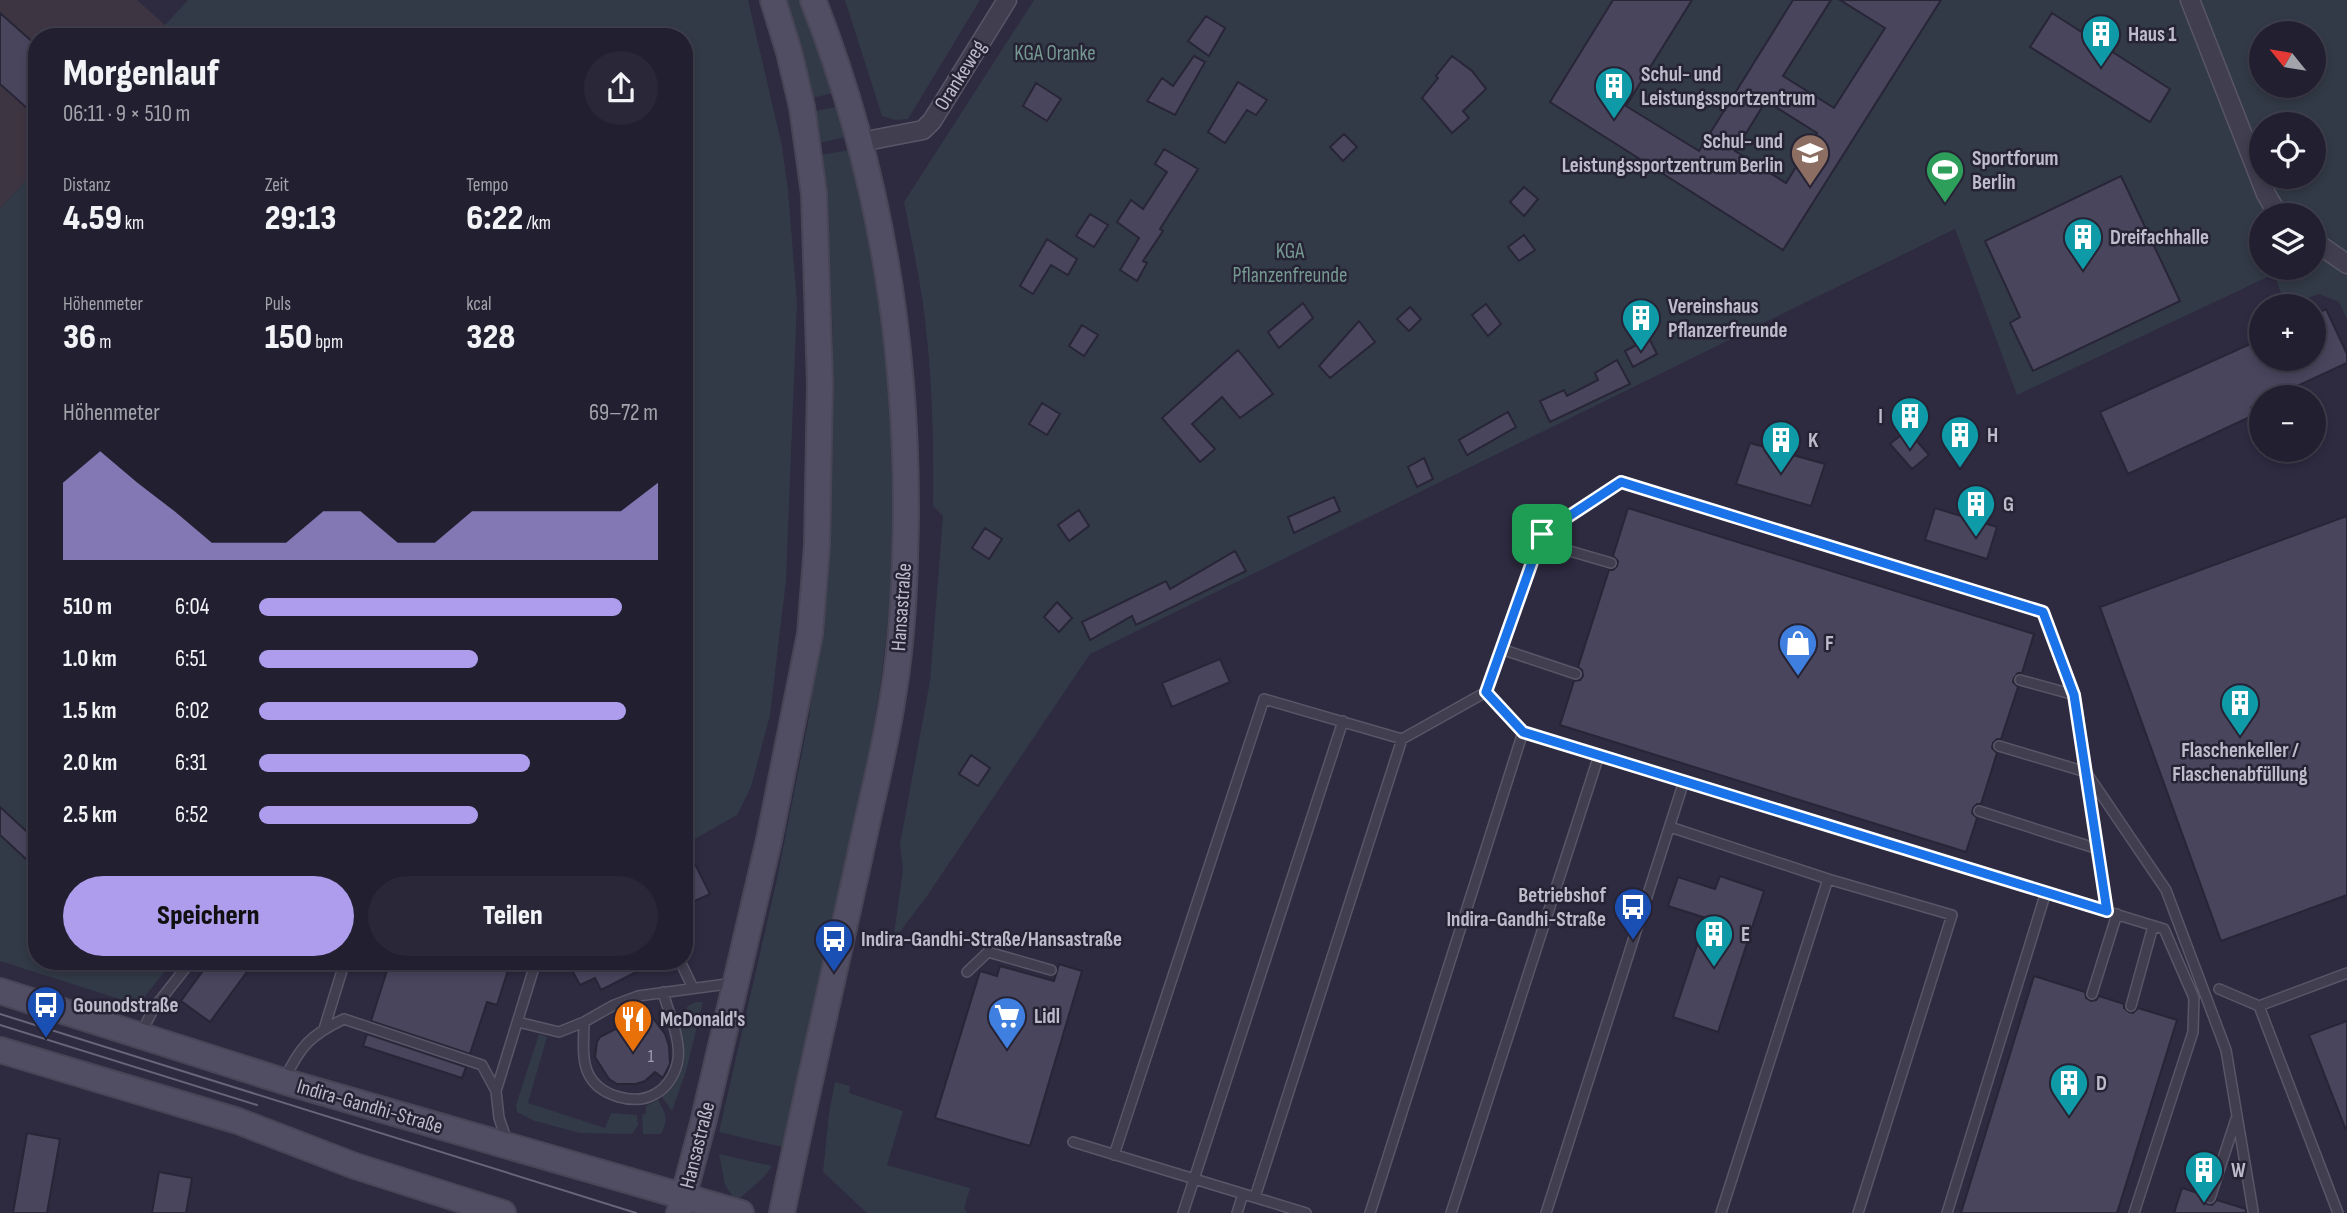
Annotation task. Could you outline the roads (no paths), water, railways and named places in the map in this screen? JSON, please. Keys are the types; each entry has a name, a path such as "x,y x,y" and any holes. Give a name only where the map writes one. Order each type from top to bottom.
{"main road":[{"name":"Hansastraße","path":"682,1205 769,840 810,634 817,545 820,384 814,194 802,107 773,0"},
{"name":"Hansastraße","path":"782,1213 893,696 905,588 906,458 900,352 885,252 861,142 813,0"},
{"name":"Indira-Gandhi-Straße","path":"0,991 283,1081 508,1146 682,1205 741,1213"},
{"path":"0,1050 238,1121 355,1166 503,1213"}],"street":[{"name":"Orankeweg","path":"861,142 923,130 932,121 1007,0"},
{"path":"2190,0 2271,203"},
{"path":"2326,249 2347,264"}],"lane":[{"path":"1255,1198 1402,739 1486,692 1542,534 1621,482 2043,612 2074,695 2098,849 2112,913 2092,994"},
{"path":"1539,542 1611,563"},
{"path":"1501,649 1576,674"},
{"path":"2020,680 2074,695"},
{"path":"1486,692 1523,732 2164,929 2194,998 2193,1031 2134,1213"},
{"path":"1114,1155 1264,699 1402,739"},
{"path":"1183,1213 1343,721"},
{"path":"1370,1213 1523,732"},
{"path":"1999,746 2086,772 2166,890 2226,1051 2253,1211"},
{"path":"1451,1213 1599,755"},
{"path":"1546,1213 1685,781"},
{"path":"1979,811 2098,849"},
{"path":"1670,827 1828,879 1952,915 1858,1213"},
{"path":"1721,1213 1828,879"},
{"path":"1947,1213 2046,892"},
{"path":"2131,1006 2153,926"},
{"path":"967,972 988,952 1051,970"},
{"path":"140,1036 154,1009 184,970"},
{"path":"324,1029 342,970"},
{"path":"496,1091 533,970"},
{"path":"684,970 693,988"},
{"path":"2218,989 2259,1006 2347,973"},
{"path":"519,1021 559,1032 584,1023 614,1005 638,996 736,982"},
{"path":"584,1023 585,1061 589,1075 598,1088 618,1097 639,1099 656,1094 673,1077 678,1058 677,1039 663,992"},
{"path":"2259,1006 2338,1213"},
{"path":"283,1081 298,1052 324,1029 344,1019 482,1065 496,1091 499,1118 508,1146"},
{"path":"2210,1198 2237,1116"},
{"path":"1073,1142 1306,1213"},
{"path":"1237,1213 1244,1194"}],"tram line":[{"path":"0,1014 636,1213"},
{"path":"0,1025 257,1105"}],"place":[{"name":"Haus 1","path":"2101,68"},
{"name":"Schul- und Leistungssportzentrum","path":"1614,120"},
{"name":"Schul- und Leistungssportzentrum Berlin","path":"1810,187"},
{"name":"Sportforum Berlin","path":"1945,204"},
{"name":"Dreifachhalle","path":"2083,271"},
{"name":"Vereinshaus Pflanzerfreunde","path":"1641,352"},
{"name":"I","path":"1910,450"},
{"name":"H","path":"1960,469"},
{"name":"K","path":"1781,474"},
{"name":"G","path":"1976,538"},
{"name":"F","path":"1798,677"},
{"name":"Flaschenkeller / Flaschenabfüllung","path":"2240,737"},
{"name":"Betriebshof Indira-Gandhi-Straße","path":"1633,941"},
{"name":"E","path":"1714,968"},
{"name":"Indira-Gandhi-Straße/Hansastraße","path":"834,973"},
{"name":"Gounodstraße","path":"46,1039"},
{"name":"Lidl","path":"1007,1050"},
{"name":"McDonald's","path":"633,1053"},
{"name":"D","path":"2069,1117"},
{"name":"W","path":"2204,1204"}],"park label":[{"name":"KGA Oranke","path":"1055,53"},
{"name":"KGA Pflanzenfreunde","path":"1290,263"}]}
